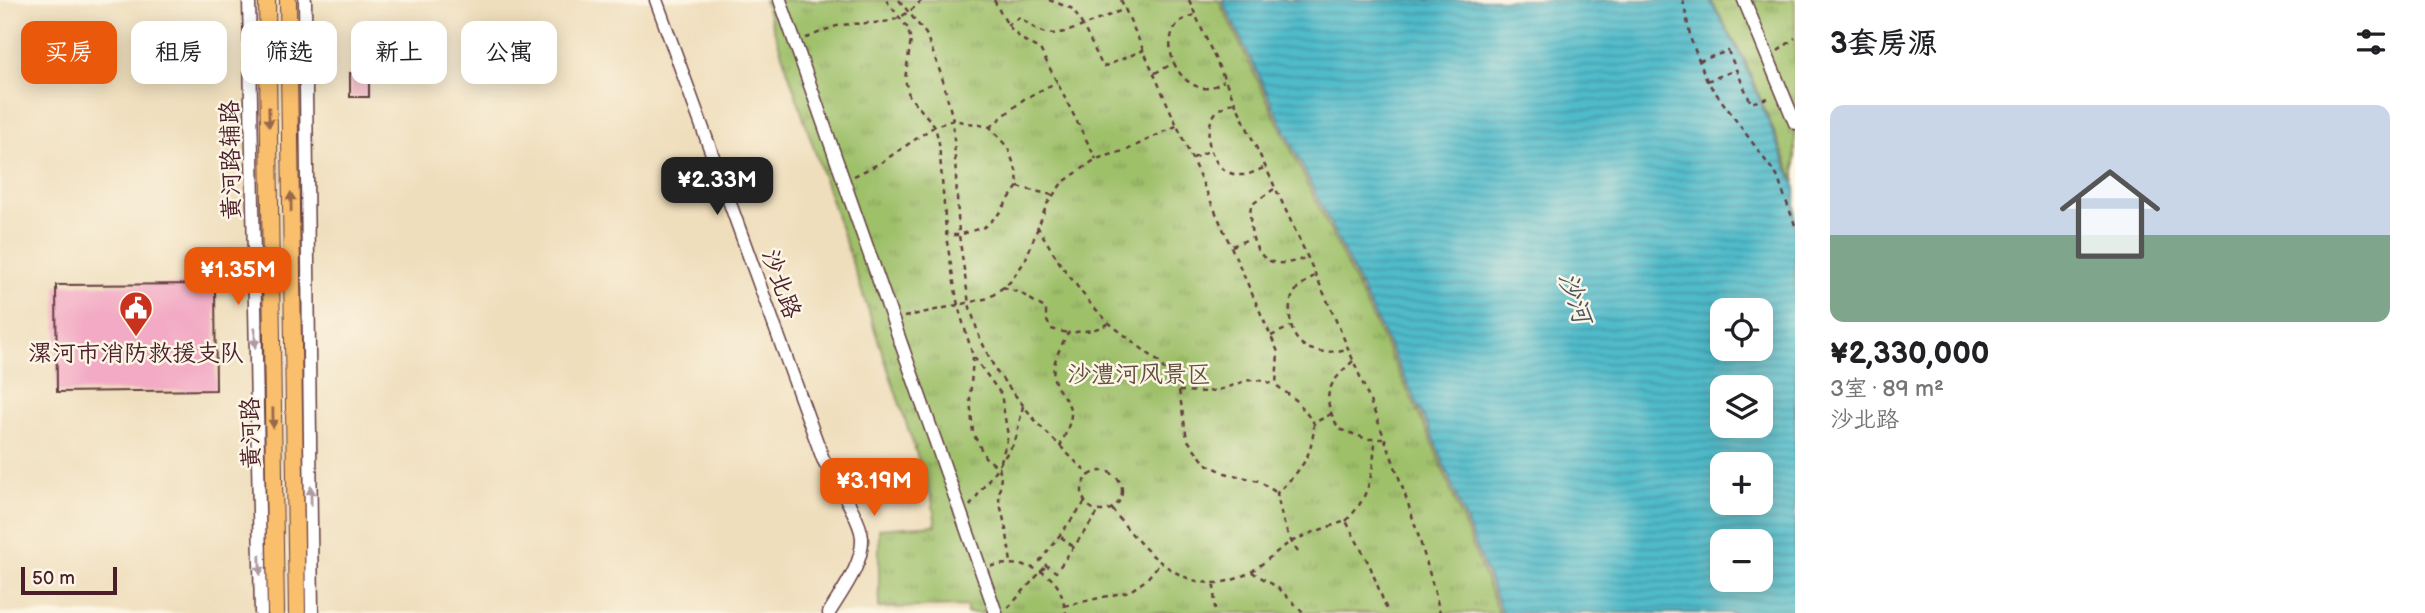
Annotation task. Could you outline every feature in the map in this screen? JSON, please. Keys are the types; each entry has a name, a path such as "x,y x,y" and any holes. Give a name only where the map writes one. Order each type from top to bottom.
{"main road":[{"name":"黄河路","path":"267,0 276,613"},
{"name":"黄河路","path":"288,0 297,613"}],"street":[{"name":"黄河路辅路","path":"248,0 261,613"},
{"path":"305,0 312,613"},
{"name":"沙北路","path":"656,0 822,459 859,524 862,539 856,568 829,613"},
{"path":"780,0 996,613"},
{"path":"1744,0 1795,123"}],"path":[{"path":"886,0 908,27 911,40 905,79 909,96 935,127 939,143 947,235 958,306 973,356 1001,394 1008,436 999,468"},
{"path":"899,0 926,34 942,77 953,120 959,235 969,304 979,336 996,371 1023,406 1090,476"},
{"path":"795,42 839,26 901,18 922,0"},
{"path":"994,0 1006,25 1040,49 1096,159"},
{"path":"1049,0 1073,9 1103,67 1144,50"},
{"path":"1121,0 1278,352 1276,385"},
{"path":"1189,0 1353,361 1406,495 1440,613"},
{"path":"1683,0 1690,40 1707,81 1777,176 1795,225"},
{"path":"1006,25 1020,17 1034,30 1050,35 1083,26 1125,9"},
{"path":"1195,14 1180,21 1173,34 1171,53 1176,69 1186,80 1203,88 1213,87 1224,81"},
{"path":"1768,59 1795,38"},
{"path":"1699,61 1728,51 1751,103 1783,93"},
{"path":"1154,73 1174,63"},
{"path":"1707,81 1736,69"},
{"path":"990,127 1024,99 1057,82"},
{"path":"1234,102 1219,110 1209,125 1208,143 1216,163 1229,173 1245,176 1264,168"},
{"path":"843,181 882,162 935,127 953,120 990,127 1008,148 1017,173 1018,187 997,216 984,227 959,235 947,235"},
{"path":"892,320 989,298 1003,287 1025,261 1037,226 1052,195 1062,183 1096,159 1126,150 1178,125"},
{"path":"1193,158 1211,150"},
{"path":"1018,187 1052,195"},
{"path":"1274,189 1251,205 1248,223 1251,238 1265,258 1282,264 1306,258"},
{"path":"1037,226 1061,265 1089,302 1109,323 1159,362 1180,391 1187,439 1205,463 1225,472 1259,481 1277,493 1281,518 1298,552"},
{"path":"1232,246 1251,238"},
{"path":"1314,276 1293,294 1289,310 1290,327 1298,341 1311,350 1330,353 1347,349"},
{"path":"1003,287 1022,293 1046,309 1046,319 1051,329 1068,333 1093,330 1109,323"},
{"path":"1271,336 1290,327"},
{"path":"1060,447 1071,413 1067,400 1055,384 1053,371 1068,333"},
{"path":"973,356 970,399 973,433 985,457 999,468 1001,474 999,499 1011,563"},
{"path":"1353,361 1333,379 1327,396 1331,414 1339,429 1353,436 1383,439"},
{"path":"1180,391 1218,390 1257,378 1276,385 1296,400 1314,423 1314,434 1304,466 1277,493"},
{"path":"962,517 1016,442 1023,406"},
{"path":"1314,423 1331,414"},
{"path":"1112,509 1133,537 1161,562 1190,580 1214,584 1251,572 1291,542 1346,521 1360,507 1373,472 1375,440"},
{"path":"1101,471 1107,472 1121,482 1122,494 1112,509 1099,511 1085,502 1082,491 1090,476 1101,471"},
{"path":"1085,502 1041,561 1056,572 1099,511"},
{"path":"1346,521 1370,566 1388,613"},
{"path":"1060,537 1075,548"},
{"path":"1064,606 1130,591 1146,580 1161,562"},
{"path":"980,569 1011,563 1022,564 1041,572 1060,590 1066,613"},
{"path":"1003,613 1046,565"},
{"path":"1251,572 1277,587 1304,613"},
{"path":"1214,584 1215,613"}],"green space":[{"name":"沙澧河风景区","path":"764,0 1219,0 1431,439 1499,613 967,613 967,606 879,608 879,529 936,525 932,500"},
{"path":"1711,0 1795,0 1795,182 1744,59"}],"water":[{"name":"沙河","path":"1222,0 1710,0 1743,59 1795,186 1795,613 1502,613 1433,437"}],"building":[{"path":"351,73 351,84 369,84 369,97 350,97"},
{"name":"漯河市消防救援支队","path":"215,284 216,390 57,392 56,285"}],"place":[{"name":"漯河市消防救援支队","path":"136,338"}]}
